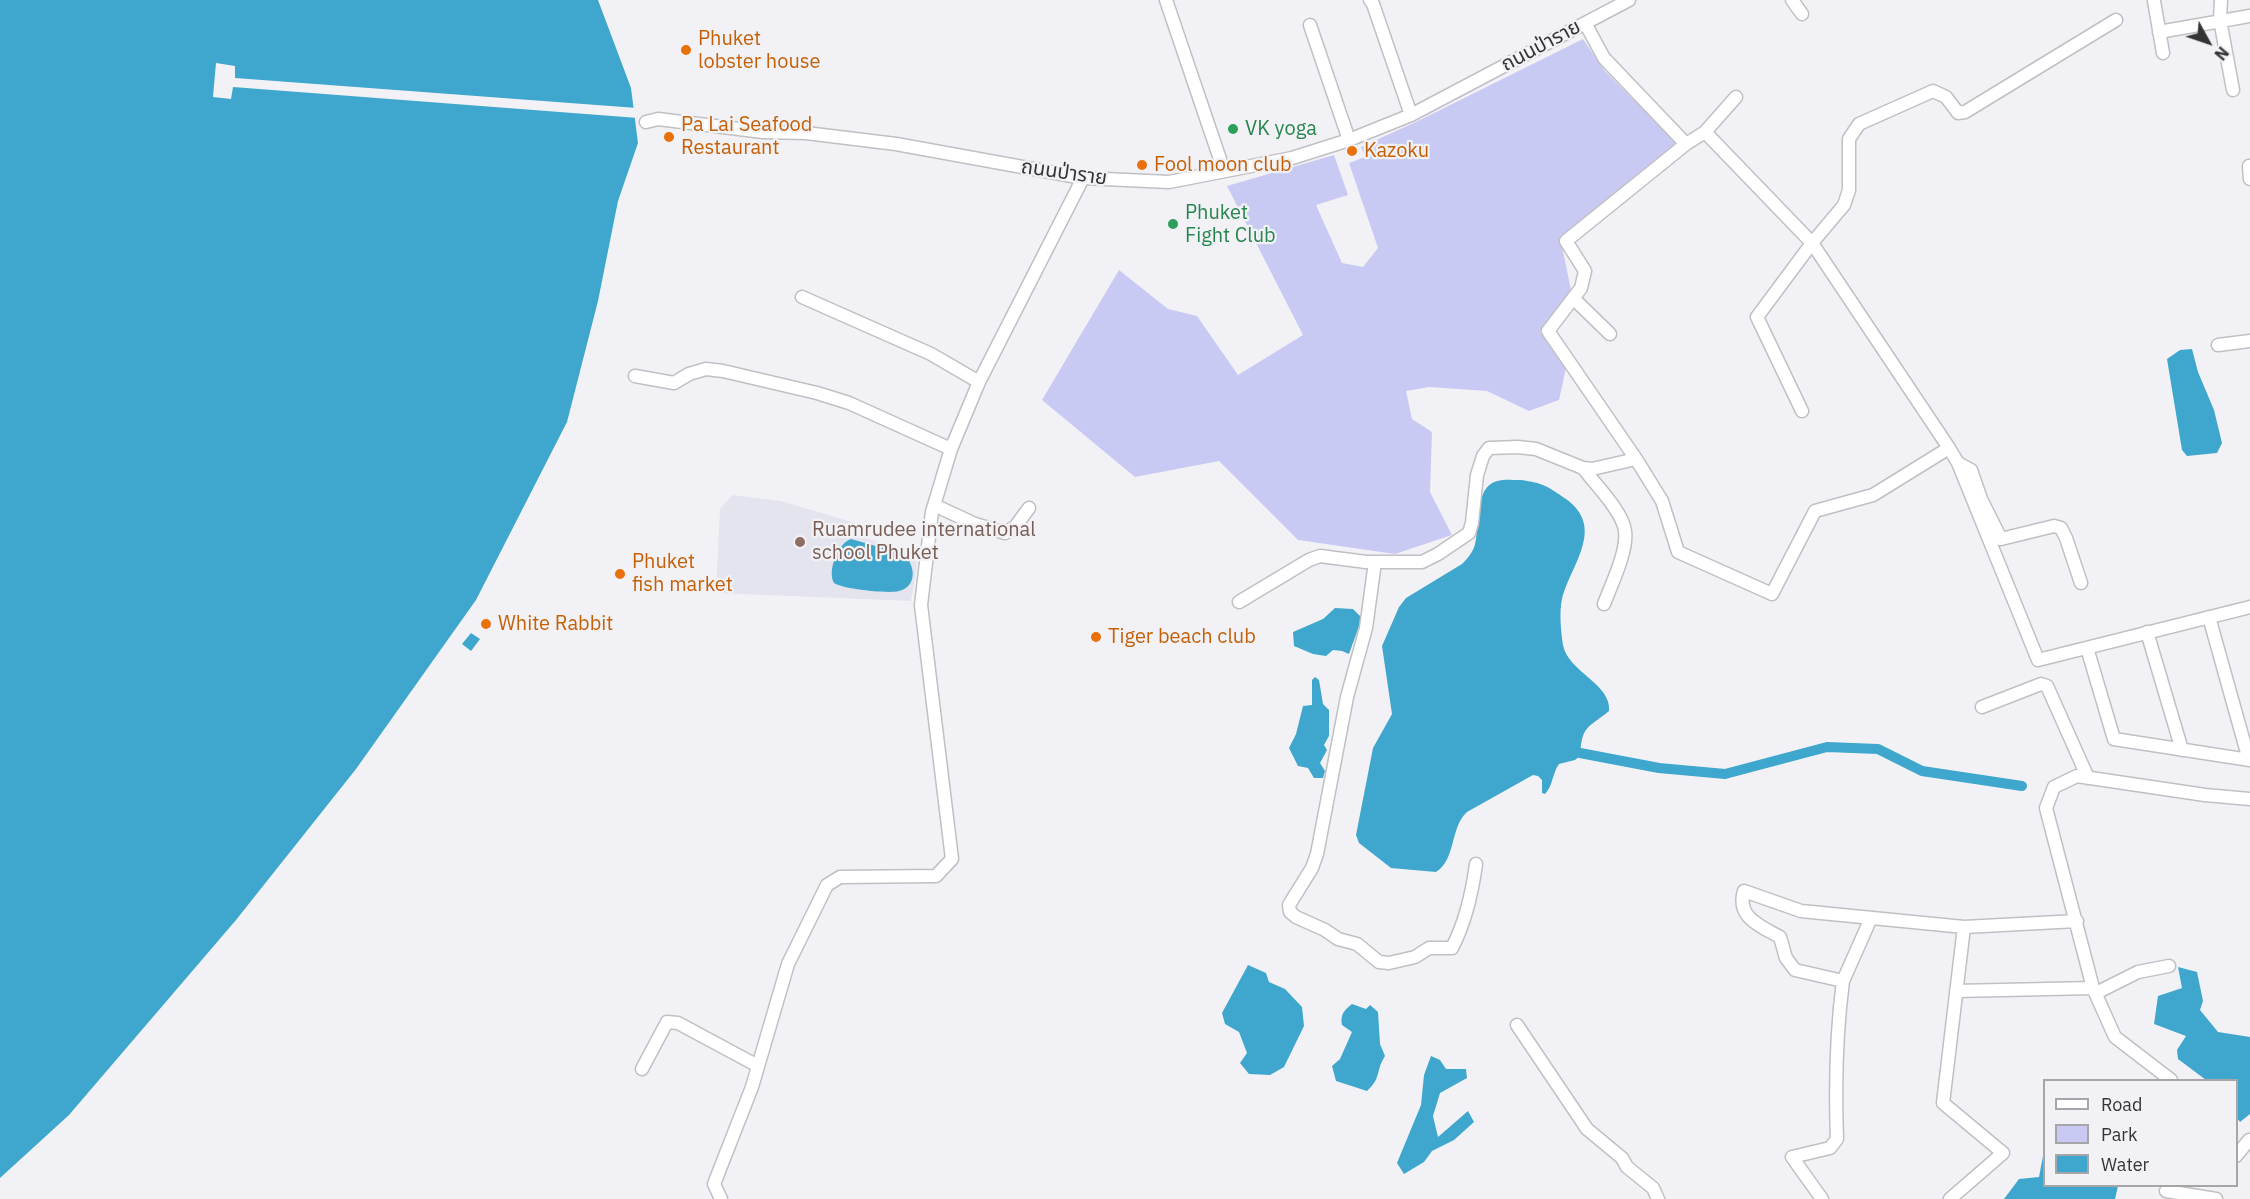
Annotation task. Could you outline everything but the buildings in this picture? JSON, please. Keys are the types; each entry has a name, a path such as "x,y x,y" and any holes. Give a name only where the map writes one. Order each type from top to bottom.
{"street":[{"path":"1166,0 1224,171"},
{"path":"1370,0 1411,115"},
{"name":"ถนนป่าราย","path":"646,122 658,119 763,132 806,133 897,144 1083,178 1169,182 1292,158 1349,140 1411,115 1629,0"},
{"path":"1792,0 1802,14"},
{"path":"2221,0 2220,20 2233,90"},
{"path":"2154,1 2163,53"},
{"path":"2159,32 2250,16"},
{"path":"1802,411 1757,317 1812,243 1844,205 1849,190 1848,139 1859,124 1933,91 1946,97 1958,112 1965,112 2116,20"},
{"path":"1585,23 1604,57 1686,144"},
{"path":"1311,25 1349,140"},
{"path":"1736,97 1705,132 1686,144 1566,241 1585,271 1581,288 1548,331 1662,501 1678,552 1772,594 1815,511 1874,495 1949,448"},
{"path":"1705,132 1812,243 1949,448 1958,463 2038,660 2250,607"},
{"path":"721,1199 714,1184 752,1088 788,964 827,885 840,877 936,876 952,858 921,606 934,505 951,449 979,382 1083,178"},
{"path":"802,297 922,350 979,382"},
{"path":"1573,298 1610,334"},
{"path":"2218,345 2250,341"},
{"path":"635,376 674,383 706,369 733,373 849,403 951,449"},
{"path":"1239,602 1309,560 1320,556 1422,562 1438,554 1466,536 1472,523 1477,475 1483,456 1489,448 1536,449 1583,468 1592,469 1636,459"},
{"path":"1958,463 1971,470 1981,499 2001,539 2054,526 2061,528 2067,537 2081,583"},
{"path":"1583,468 1617,511 1625,529 1625,543 1604,604"},
{"path":"934,505 975,524 1005,533 1015,527 1029,508"},
{"path":"1375,561 1366,628 1347,697 1317,854 1312,868 1289,905 1290,912 1338,939 1357,944 1379,962 1389,963 1414,957 1429,948 1452,948 1472,896 1476,864"},
{"path":"2087,648 2114,739 2250,760 2209,617"},
{"path":"2147,632 2182,750"},
{"path":"1982,707 2041,684 2047,686 2088,778"},
{"path":"2170,1079 2115,1037 2095,990 2046,808 2054,787 2077,776 2250,800"},
{"path":"1842,981 1795,970 1786,958 1780,937 1757,924 1743,911 1740,903 1744,891 1801,911 1964,927 2076,921"},
{"path":"1822,1199 1792,1157 1830,1148 1837,1139 1835,1080 1842,981 1871,918"},
{"path":"1950,1199 2003,1153 1943,1103 1964,927"},
{"path":"1956,990 2095,990 2138,972 2169,966"},
{"path":"642,1069 667,1022 670,1021 678,1023 758,1066"},
{"path":"1517,1025 1587,1129 1653,1188 1658,1199"},
{"path":"2238,1154 2250,1140"},
{"path":"2166,1191 2216,1199"}],"shaded area":[{"name":"Ruamrudee international school Phuket","path":"732,495 781,501 852,522 850,534 915,551 917,566 911,601 716,593 720,509"}],"green space":[{"path":"1583,39 1604,70 1678,145 1560,237 1571,290 1540,332 1566,368 1559,400 1529,411 1487,391 1429,387 1406,391 1412,419 1432,432 1430,492 1452,535 1395,554 1298,540 1219,461 1135,477 1042,400 1119,270 1168,309 1197,316 1238,375 1303,335 1227,186 1334,155 1348,195 1316,205 1342,263 1363,267 1378,248 1349,163 1365,157 1361,147"}],"water":[{"path":"0,0 598,0 631,88 638,143 618,201 598,301 567,422 476,600 356,769 236,920 69,1115 0,1178"},
{"path":"2192,349 2198,372 2214,410 2222,443 2217,453 2187,456 2182,450 2167,359 2180,350"},
{"path":"1500,480 1521,480 1540,484 1566,499 1578,510 1584,522 1585,534 1582,547 1562,599 1560,616 1562,640 1573,663 1604,693 1609,711 1584,733 1580,756 1575,760 1559,764 1545,794 1542,793 1542,780 1533,775 1467,812 1458,826 1447,860 1436,872 1391,868 1359,843 1356,835 1373,748 1392,714 1382,646 1399,607 1406,598 1462,564 1470,555 1475,544 1481,499 1490,485"},
{"path":"851,539 904,554 911,564 913,575 909,585 899,591 885,592 856,589 834,583 832,572 835,558 842,546"},
{"path":"1335,608 1353,609 1362,618 1349,654 1333,650 1326,656 1313,654 1294,646 1293,632 1323,619"},
{"path":"471,633 480,639 471,651 462,644"},
{"path":"1315,677 1319,680 1323,704 1329,710 1329,736 1324,745 1327,750 1320,763 1325,771 1323,778 1314,778 1308,768 1298,766 1289,748 1296,734 1303,706 1312,705 1312,680"},
{"path":"1248,965 1266,973 1269,982 1285,989 1302,1007 1304,1026 1284,1067 1270,1075 1249,1074 1240,1063 1247,1053 1239,1032 1225,1024 1222,1013"},
{"path":"2178,967 2197,972 2203,1001 2200,1010 2218,1032 2250,1037 2250,1114 2240,1122 2238,1119 2238,1079 2205,1079 2178,1059 2177,1050 2186,1036 2154,1024 2158,996 2182,988"},
{"path":"1352,1004 1366,1009 1370,1005 1378,1012 1380,1044 1385,1056 1375,1082 1367,1091 1336,1081 1332,1066 1340,1059 1352,1032 1342,1025 1342,1018 1343,1013"},
{"path":"1431,1056 1440,1060 1446,1069 1466,1069 1467,1078 1440,1093 1433,1116 1438,1137 1468,1111 1474,1122 1454,1140 1432,1151 1424,1162 1404,1174 1397,1163 1421,1105 1424,1075"},
{"path":"2043,1156 2043,1187 2118,1187 2115,1199 2004,1199 2019,1179 2039,1177"}],"pier":[{"path":"216,63 235,66 235,78 637,108 638,118 233,87 231,99 213,97"}],"waterway":[{"path":"1580,753 1659,768 1725,774 1827,747 1878,749 1922,771 2022,786"}],"place":[{"name":"Phuket lobster house","path":"686,50"},
{"name":"VK yoga","path":"1233,129"},
{"name":"Pa Lai Seafood Restaurant","path":"669,137"},
{"name":"Kazoku","path":"1352,151"},
{"name":"Fool moon club","path":"1142,165"},
{"name":"Phuket Fight Club","path":"1173,224"},
{"name":"Ruamrudee international school Phuket","path":"800,542"},
{"name":"Phuket fish market","path":"620,574"},
{"name":"White Rabbit","path":"486,624"},
{"name":"Tiger beach club","path":"1096,637"}]}
